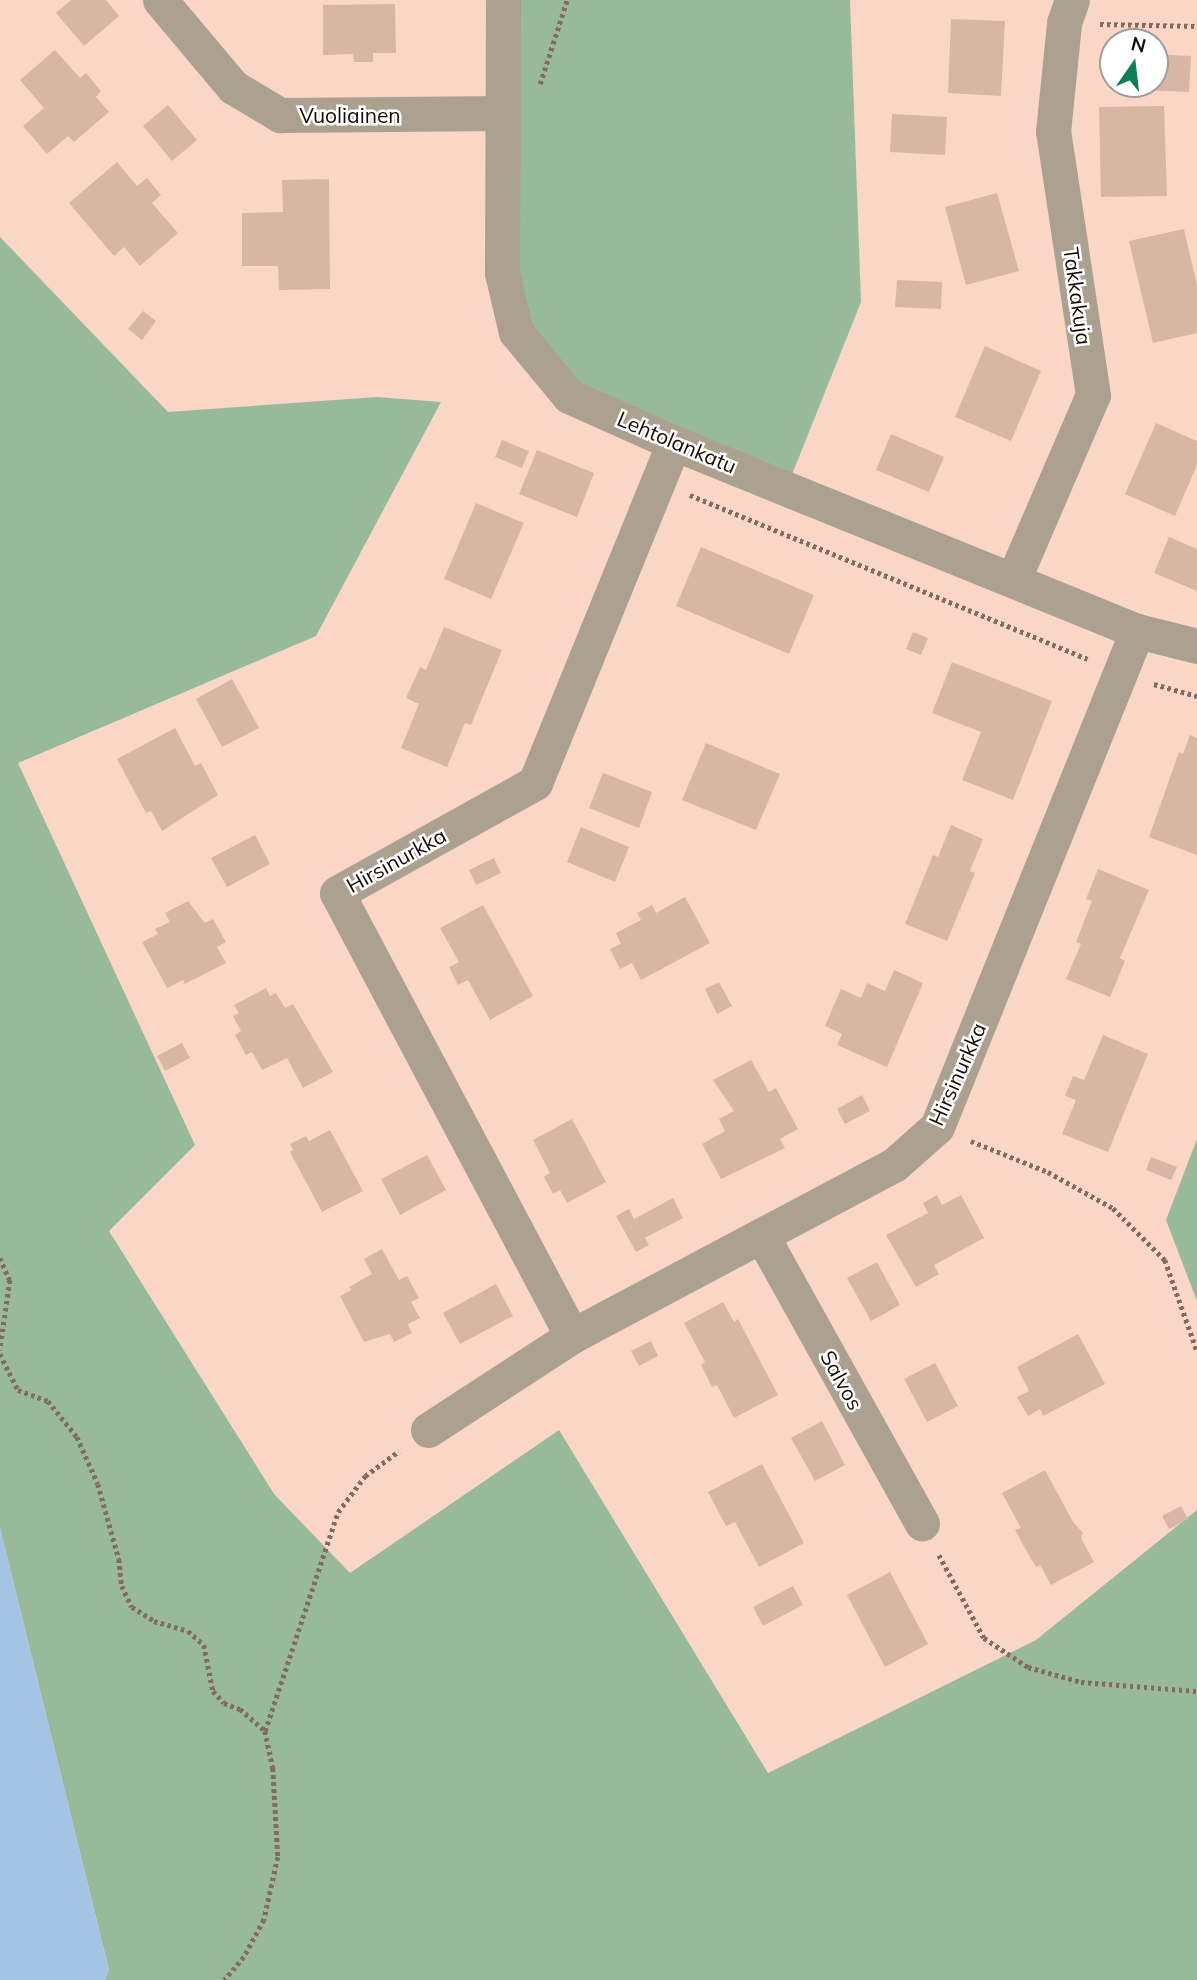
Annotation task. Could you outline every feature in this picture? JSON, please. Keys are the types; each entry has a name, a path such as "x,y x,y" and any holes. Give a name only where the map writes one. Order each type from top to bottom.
{"street":[{"name":"Vuoliainen","path":"160,0 233,87 280,114 503,113"},
{"name":"Lehtolankatu","path":"503,0 502,273 516,332 569,396 674,443 1014,578 1138,631 1197,646"},
{"name":"Takkakuja","path":"1014,578 1093,395 1054,132 1068,11"},
{"name":"Hirsinurkka","path":"572,1336 337,893 535,783 674,443"},
{"name":"Hirsinurkka","path":"428,1430 572,1336 894,1166 937,1127 1138,631"},
{"name":"Salvos","path":"762,1236 922,1524"}],"path":[{"path":"503,113 537,95 568,0"},
{"path":"1068,11 1197,26"},
{"path":"937,1127 1048,1172 1113,1208 1164,1260 1197,1351"},
{"path":"0,1258 10,1280 0,1352 18,1390 48,1401 77,1437 98,1484 119,1559 121,1586 132,1607 154,1621 188,1631 204,1644 213,1691 224,1703 240,1709 265,1731"},
{"path":"225,1980 244,1957 264,1920 278,1857 274,1768 265,1731 338,1512 365,1476 428,1430"},
{"path":"922,1524 984,1638 1028,1667 1081,1682 1197,1690"}],"green space":[{"path":"503,0 850,0 861,302 787,487 569,396 516,332"},
{"path":"0,237 168,412 377,397 441,402 316,636 18,763 195,1145 109,1231 274,1494 350,1573 559,1430 768,1773 1036,1640 1197,1510 1197,1980 105,1980 109,1970 0,1528"},
{"path":"1197,1139 1197,1301 1166,1220"}],"water":[{"path":"0,1528 109,1970 105,1980 0,1980"}],"building":[{"path":"71,0 106,0 119,16 84,46 56,13"},
{"path":"395,4 396,53 373,53 373,62 354,62 353,54 323,55 323,5"},
{"path":"951,19 1005,21 1001,96 948,93"},
{"path":"55,50 80,78 86,73 101,91 96,97 109,112 74,142 68,136 47,154 23,126 44,108 20,80"},
{"path":"1169,55 1191,56 1189,92 1169,91"},
{"path":"168,105 197,140 172,161 143,126"},
{"path":"1164,106 1167,196 1101,197 1099,107"},
{"path":"892,114 947,117 945,155 890,152"},
{"path":"117,162 137,186 147,178 161,195 152,203 178,233 140,266 124,247 114,256 69,203"},
{"path":"329,179 330,289 279,290 278,266 242,266 242,213 283,212 282,180"},
{"path":"997,193 1019,271 966,285 945,207"},
{"path":"1184,229 1197,285 1197,333 1153,343 1129,241"},
{"path":"897,280 942,282 941,309 895,307"},
{"path":"143,311 156,321 142,340 128,329"},
{"path":"985,346 1041,371 1011,441 955,417"},
{"path":"1156,423 1197,441 1197,465 1175,516 1125,494"},
{"path":"891,434 944,457 929,492 876,470"},
{"path":"502,440 529,451 522,468 495,457"},
{"path":"537,450 594,473 577,517 519,494"},
{"path":"476,503 524,523 491,599 444,579"},
{"path":"1169,537 1197,549 1197,591 1154,573"},
{"path":"701,547 814,595 789,654 676,606"},
{"path":"444,627 502,650 471,725 465,723 447,767 401,748 419,704 406,698 420,667 426,670"},
{"path":"913,632 928,638 921,655 906,649"},
{"path":"952,662 1052,701 1013,800 962,780 981,732 932,713"},
{"path":"232,679 259,728 222,747 196,699"},
{"path":"175,728 195,766 201,763 218,795 162,831 151,811 146,813 117,759"},
{"path":"1190,735 1197,738 1197,855 1149,837 1179,752 1183,754"},
{"path":"706,743 780,774 756,830 682,800"},
{"path":"603,773 652,792 639,828 589,808"},
{"path":"951,825 983,839 970,871 975,873 947,941 905,924 933,855 938,857"},
{"path":"581,827 629,847 615,882 567,862"},
{"path":"255,835 270,864 227,887 211,858"},
{"path":"494,858 501,873 476,885 469,870"},
{"path":"1098,869 1149,890 1120,958 1125,961 1110,997 1066,979 1081,944 1076,942 1092,901 1086,899"},
{"path":"685,897 710,943 641,980 632,963 620,969 610,949 621,944 616,933 641,920 637,913 652,905 656,913"},
{"path":"188,901 205,923 213,919 226,942 217,947 226,963 185,984 183,980 167,988 142,942 158,934 155,929 170,922 165,913"},
{"path":"483,905 533,996 490,1020 468,980 458,985 449,967 459,962 440,928"},
{"path":"894,970 923,983 887,1067 837,1045 842,1034 825,1026 841,989 861,998 867,983 885,991"},
{"path":"719,982 732,1006 717,1014 705,989"},
{"path":"266,988 270,996 276,993 285,1008 293,1004 333,1072 303,1088 287,1058 262,1070 252,1052 246,1055 235,1035 241,1031 233,1016 239,1013 234,1005"},
{"path":"1103,1035 1148,1054 1108,1152 1062,1134 1076,1100 1065,1096 1073,1076 1084,1080"},
{"path":"182,1043 190,1058 165,1071 157,1056"},
{"path":"751,1060 769,1092 776,1088 798,1129 780,1139 785,1148 721,1179 702,1144 725,1131 719,1119 734,1111 713,1080"},
{"path":"862,1095 870,1111 845,1124 837,1109"},
{"path":"572,1119 606,1182 567,1203 560,1190 553,1194 544,1177 550,1173 533,1140"},
{"path":"330,1130 363,1191 322,1212 290,1152 293,1150 290,1144 306,1136 309,1141"},
{"path":"427,1155 446,1190 400,1215 381,1179"},
{"path":"1151,1157 1177,1167 1171,1180 1146,1170"},
{"path":"937,1195 942,1205 961,1195 984,1238 934,1265 939,1274 916,1287 886,1235 928,1213 923,1203"},
{"path":"673,1198 683,1218 645,1238 649,1245 636,1252 616,1216 629,1209 634,1219"},
{"path":"382,1249 399,1280 407,1276 419,1298 411,1302 420,1318 408,1324 412,1333 394,1342 390,1334 364,1342 340,1296 351,1290 349,1287 372,1274 364,1259"},
{"path":"877,1262 900,1305 871,1321 847,1278"},
{"path":"496,1284 513,1316 460,1344 443,1313"},
{"path":"723,1302 734,1322 738,1319 778,1395 734,1418 717,1385 712,1387 701,1365 705,1362 684,1323"},
{"path":"1078,1334 1105,1384 1043,1416 1040,1409 1028,1416 1017,1397 1029,1391 1017,1367"},
{"path":"651,1341 658,1356 639,1366 631,1351"},
{"path":"935,1363 958,1406 927,1422 904,1379"},
{"path":"822,1421 845,1465 815,1481 791,1438"},
{"path":"762,1464 804,1543 759,1567 735,1522 726,1526 708,1492"},
{"path":"1045,1470 1073,1522 1083,1533 1081,1538 1094,1562 1051,1585 1040,1565 1036,1567 1015,1530 1021,1528 1002,1493"},
{"path":"1181,1506 1188,1519 1169,1529 1162,1516"},
{"path":"890,1572 928,1644 885,1667 847,1595"},
{"path":"793,1586 803,1605 763,1626 753,1607"}]}
